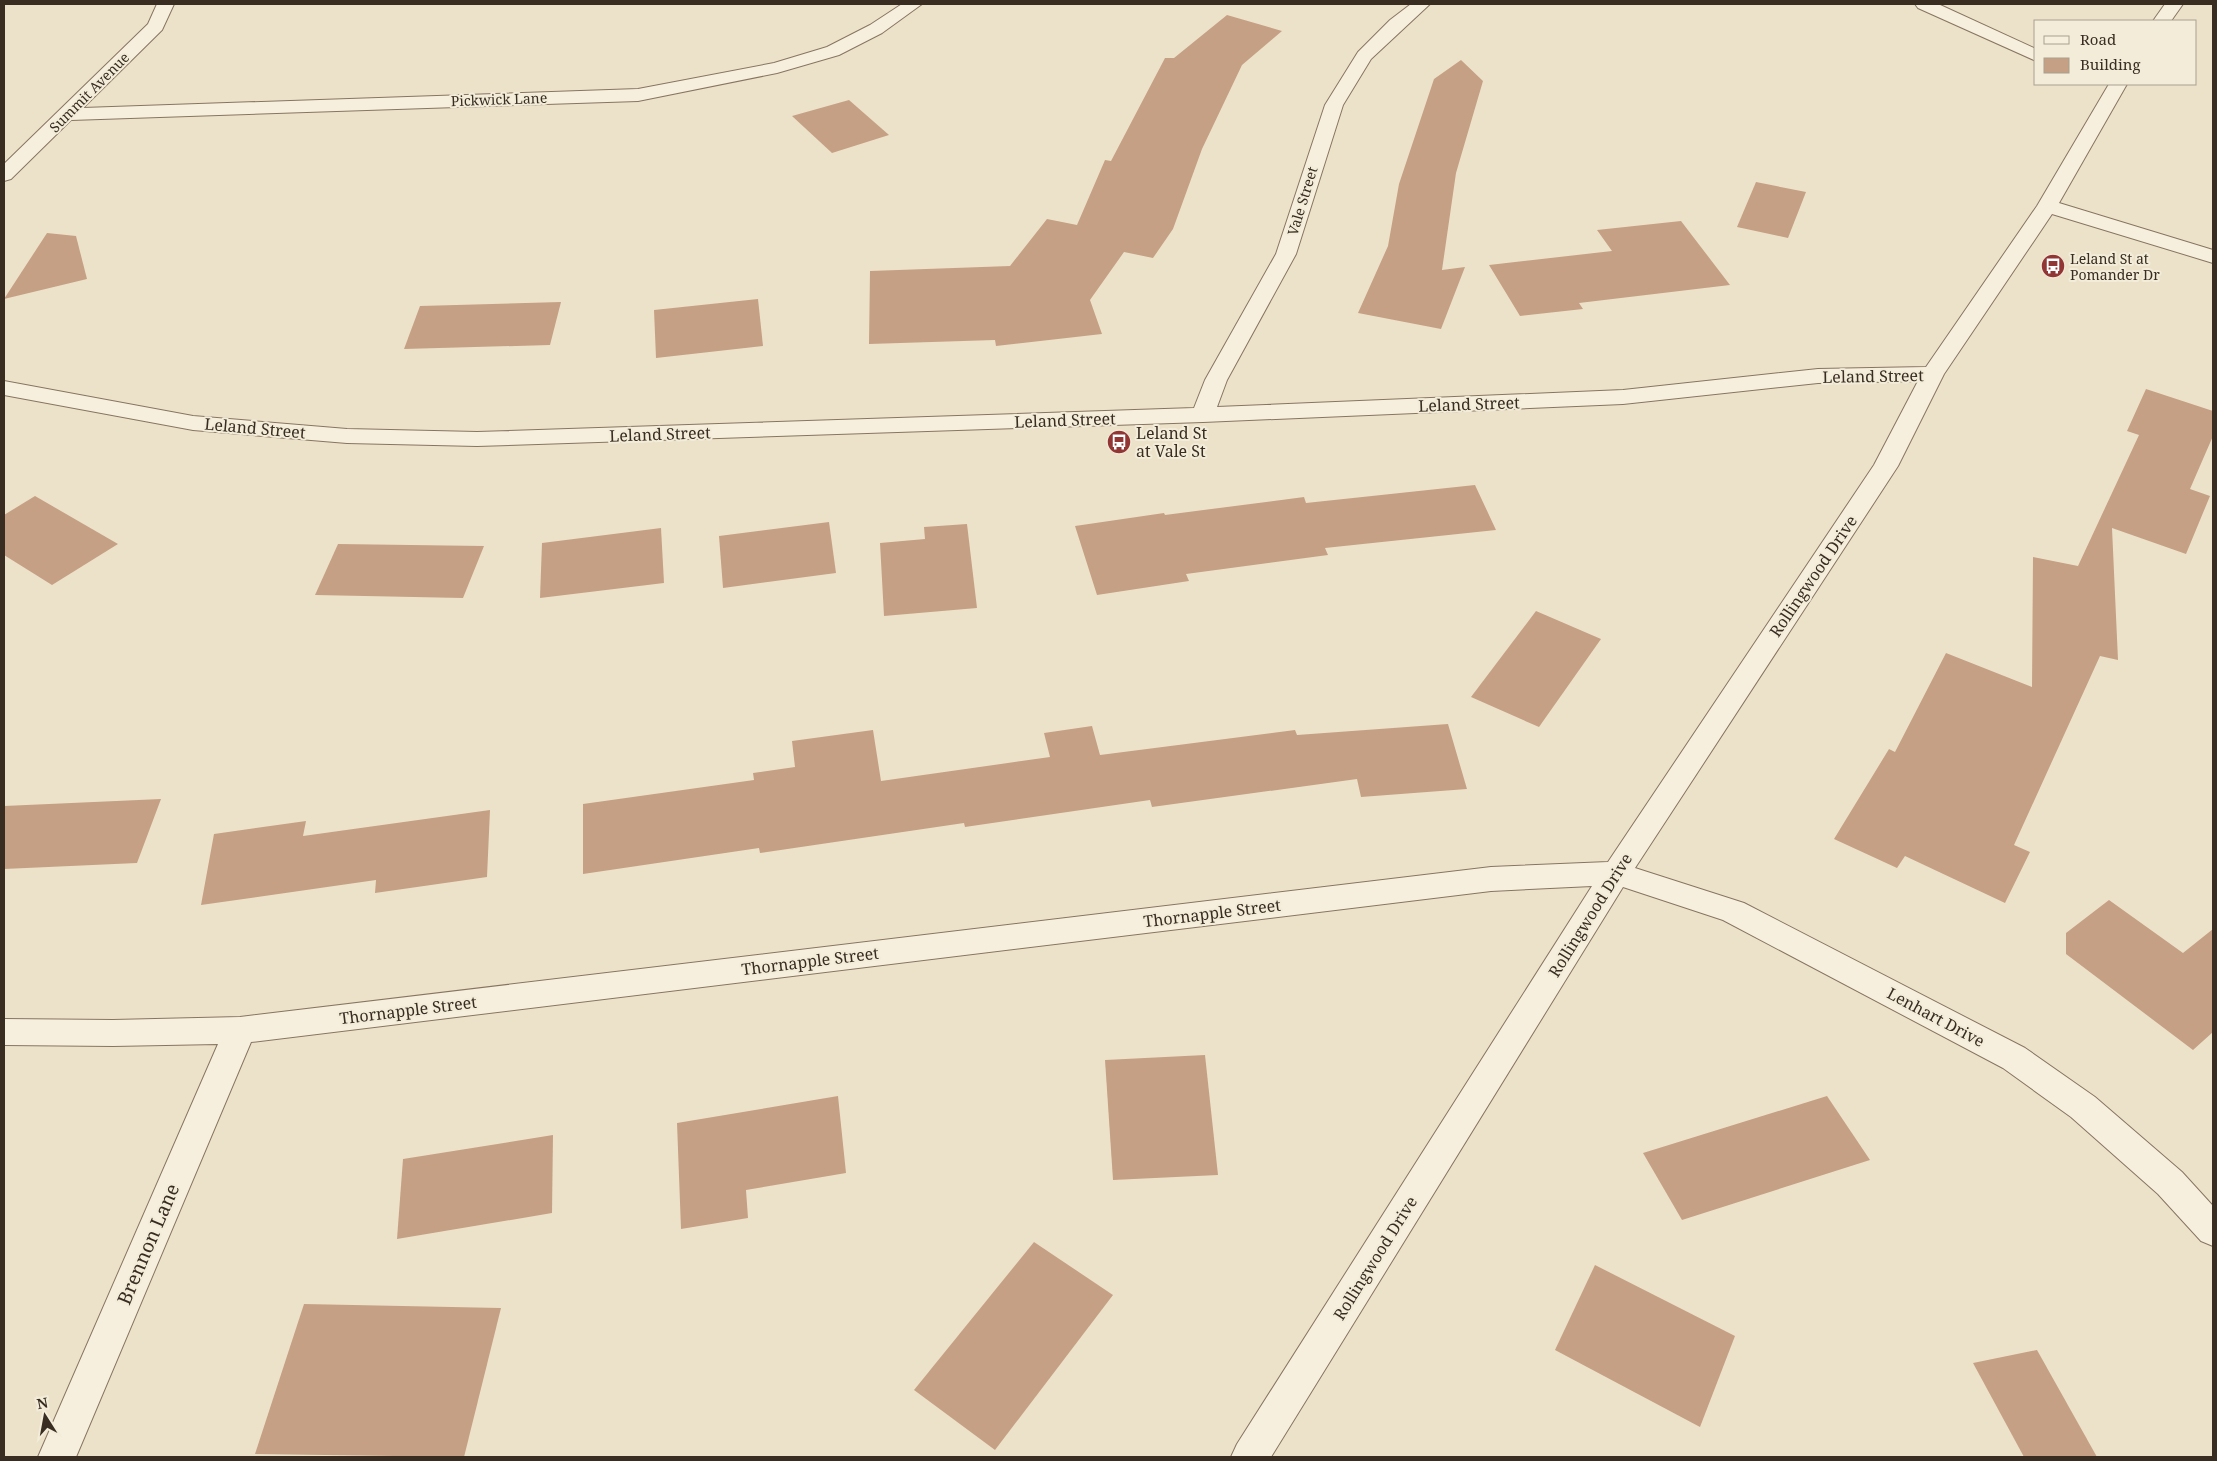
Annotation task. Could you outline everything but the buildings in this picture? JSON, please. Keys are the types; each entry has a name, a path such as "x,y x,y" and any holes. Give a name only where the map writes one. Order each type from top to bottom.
{"street":[{"name":"Summit Avenue","path":"4,175 156,26 165,4"},
{"name":"Pickwick Lane","path":"67,114 638,94 777,68 833,51 876,29 913,4"},
{"name":"Vale Street","path":"1203,415 1216,380 1286,254 1334,105 1364,56 1396,24 1421,4"},
{"path":"1924,4 2034,55"},
{"path":"2163,20 2174,4"},
{"name":"Leland Street","path":"4,388 193,423 347,436 468,439 1203,415 1623,397 1818,376 1933,374 2047,206 2109,86"},
{"path":"2047,206 2213,257"},
{"name":"Rollingwood Drive","path":"1250,1457 1616,873 1886,466 1933,374"},
{"name":"Thornapple Street","path":"4,1032 113,1033 240,1030 1481,880 1616,873"},
{"name":"Lenhart Drive","path":"1616,873 1733,911 2014,1058 2090,1113 2170,1183 2213,1230"},
{"name":"Brennon Lane","path":"57,1457 240,1030"}],"place":[{"name":"Leland St at Pomander Dr","path":"2053,266"},
{"name":"Leland St at Vale St","path":"1119,442"}]}
